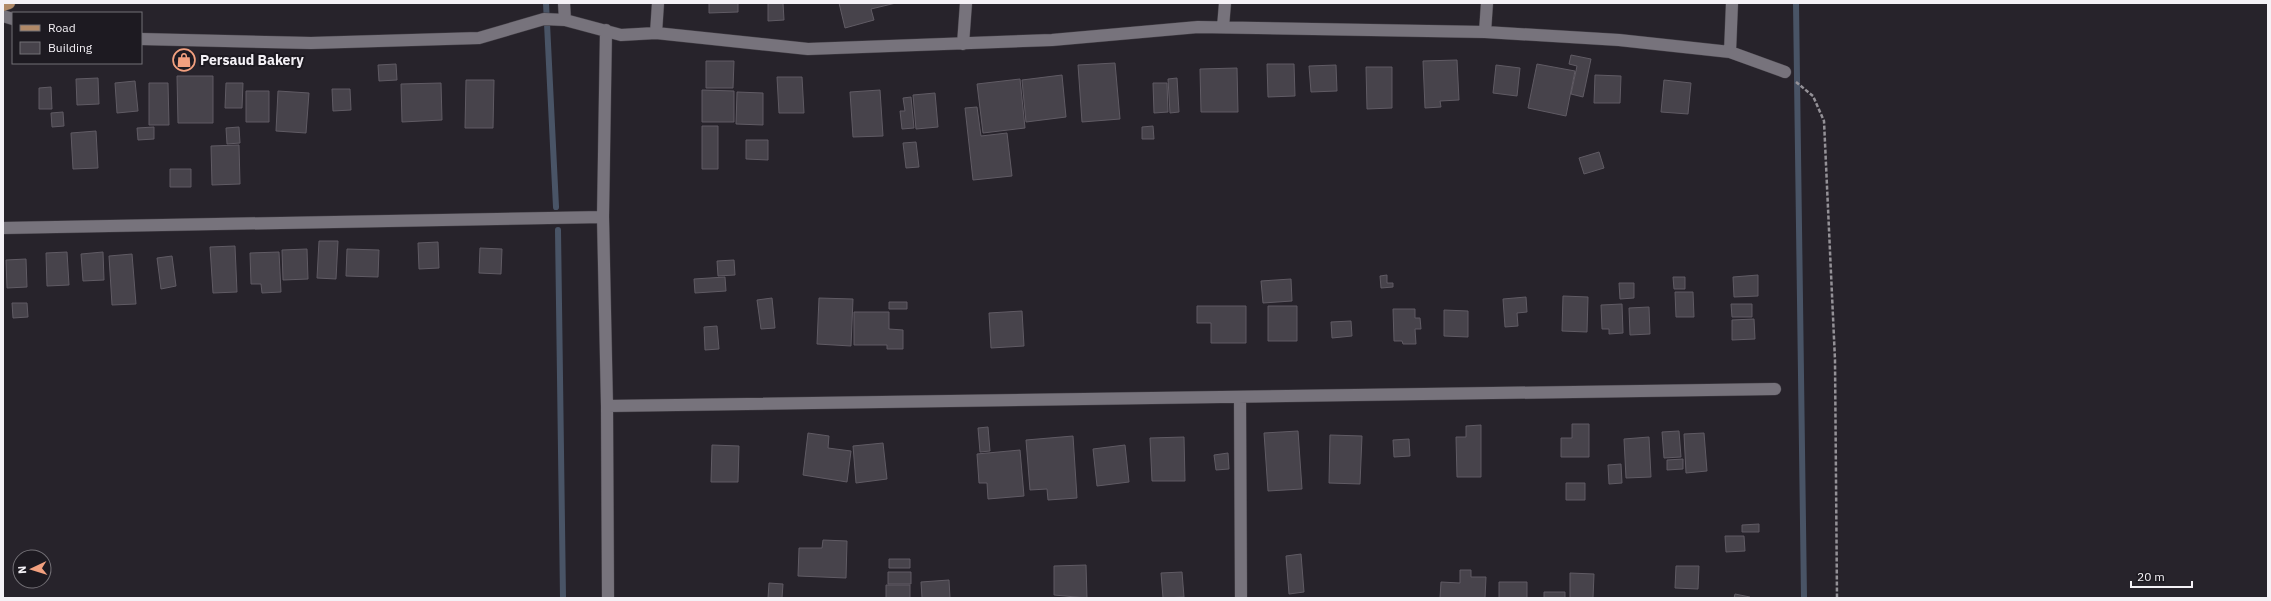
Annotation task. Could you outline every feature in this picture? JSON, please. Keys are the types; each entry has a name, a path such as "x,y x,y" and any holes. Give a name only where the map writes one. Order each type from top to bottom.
{"main road":[{"path":"3,5 9,3"}],"street":[{"path":"564,3 565,20"},
{"path":"656,33 658,3"},
{"path":"963,44 966,3"},
{"path":"1223,27 1225,3"},
{"path":"1485,32 1487,3"},
{"path":"1730,52 1732,3"},
{"path":"142,39 311,43 479,38 544,19 565,20 621,35 656,33 808,49 1052,40 1198,27 1485,32 1619,40 1730,52 1785,72"},
{"path":"606,30 603,216 607,406 608,598"},
{"path":"3,228 603,216"},
{"path":"607,406 1775,389"},
{"path":"1240,397 1241,598"}],"path":[{"path":"1785,72 1813,96 1824,121 1835,360 1837,598"}],"building":[{"path":"709,3 738,3 738,12 709,13"},
{"path":"768,3 783,3 784,20 768,21"},
{"path":"839,3 896,3 871,9 874,20 845,28"},
{"path":"1571,55 1591,59 1583,97 1571,94 1577,66 1569,64"},
{"path":"1457,60 1459,100 1440,101 1441,107 1425,108 1423,61"},
{"path":"706,61 734,61 733,88 706,88"},
{"path":"1115,63 1120,119 1082,122 1078,65"},
{"path":"396,64 397,80 379,81 378,65"},
{"path":"1267,64 1294,64 1295,96 1268,97"},
{"path":"1537,64 1575,71 1566,116 1528,108"},
{"path":"1336,65 1337,91 1311,92 1309,66"},
{"path":"1496,65 1520,68 1517,96 1493,93"},
{"path":"1366,67 1392,67 1392,108 1367,109"},
{"path":"1237,68 1238,112 1201,112 1200,69"},
{"path":"1062,75 1066,117 1026,122 1022,80"},
{"path":"1595,75 1621,76 1620,103 1594,103"},
{"path":"177,76 213,76 213,123 178,123"},
{"path":"777,77 802,77 804,113 779,113"},
{"path":"98,78 99,104 77,105 76,79"},
{"path":"1177,78 1179,112 1170,113 1168,79"},
{"path":"1020,79 1025,128 983,133 977,84"},
{"path":"466,80 494,80 493,128 465,128"},
{"path":"1664,80 1691,83 1688,114 1661,112"},
{"path":"135,81 138,111 117,113 115,83"},
{"path":"149,83 168,83 169,125 149,125"},
{"path":"226,83 243,83 242,108 225,108"},
{"path":"441,83 442,120 402,122 401,84"},
{"path":"1153,83 1167,83 1168,112 1154,113"},
{"path":"51,87 52,109 39,109 39,88"},
{"path":"332,89 350,89 351,110 333,111"},
{"path":"702,90 734,91 734,122 702,122"},
{"path":"880,90 883,136 853,137 850,92"},
{"path":"246,91 269,91 269,122 246,122"},
{"path":"278,91 309,93 306,133 276,131"},
{"path":"737,92 763,93 763,125 736,124"},
{"path":"935,93 938,127 916,129 913,95"},
{"path":"911,97 914,128 902,129 900,111 905,111 903,98"},
{"path":"977,107 981,136 1007,133 1012,176 973,180 965,108"},
{"path":"63,112 64,126 52,127 51,113"},
{"path":"702,126 718,126 718,169 702,169"},
{"path":"1153,126 1154,139 1142,139 1142,127"},
{"path":"154,127 154,139 138,140 137,128"},
{"path":"239,127 240,143 227,144 226,128"},
{"path":"96,131 98,168 73,169 71,133"},
{"path":"746,140 768,140 768,160 746,159"},
{"path":"916,142 919,167 906,168 903,143"},
{"path":"239,145 240,184 212,185 211,146"},
{"path":"1599,152 1604,168 1584,174 1579,158"},
{"path":"170,169 191,169 191,187 170,187"},
{"path":"319,241 338,241 336,279 317,278"},
{"path":"438,242 439,268 419,269 418,243"},
{"path":"235,246 237,292 213,293 210,247"},
{"path":"480,248 502,249 501,274 479,273"},
{"path":"307,249 308,279 283,280 282,250"},
{"path":"347,249 379,250 378,277 346,276"},
{"path":"67,252 69,285 47,286 46,253"},
{"path":"103,252 104,280 83,281 81,254"},
{"path":"279,252 281,292 262,293 261,284 251,284 250,253"},
{"path":"132,254 136,304 112,305 109,256"},
{"path":"172,256 176,286 161,289 157,258"},
{"path":"26,259 27,287 7,288 6,260"},
{"path":"734,260 735,275 718,276 717,261"},
{"path":"1387,275 1387,283 1393,283 1393,287 1381,288 1380,276"},
{"path":"1758,275 1758,296 1734,297 1733,277"},
{"path":"725,277 726,291 695,293 694,279"},
{"path":"1673,277 1685,277 1685,289 1674,289"},
{"path":"1291,279 1292,301 1263,303 1261,281"},
{"path":"1619,283 1634,283 1634,298 1620,299"},
{"path":"1675,292 1693,292 1694,317 1676,317"},
{"path":"1563,296 1588,297 1587,332 1562,331"},
{"path":"1526,297 1527,312 1517,313 1518,326 1505,327 1503,299"},
{"path":"772,298 775,328 761,329 757,300"},
{"path":"819,298 853,299 851,346 817,344"},
{"path":"889,302 907,302 907,309 889,309"},
{"path":"12,303 27,303 28,317 13,318"},
{"path":"1622,304 1623,333 1609,334 1609,329 1602,329 1601,305"},
{"path":"1731,304 1752,304 1752,317 1732,317"},
{"path":"1197,306 1246,306 1246,343 1211,343 1211,323 1197,323"},
{"path":"1268,306 1297,306 1297,341 1268,341"},
{"path":"1649,307 1650,334 1630,335 1629,308"},
{"path":"1393,309 1415,309 1415,318 1420,318 1421,329 1415,329 1416,344 1403,344 1402,341 1394,341"},
{"path":"1444,310 1468,311 1468,337 1444,336"},
{"path":"1022,311 1024,346 991,348 989,313"},
{"path":"854,312 889,312 889,329 903,330 903,349 887,349 887,345 854,345"},
{"path":"1754,319 1755,339 1732,340 1732,320"},
{"path":"1351,321 1352,336 1332,338 1331,322"},
{"path":"717,326 719,349 705,350 704,327"},
{"path":"1572,424 1589,424 1589,457 1561,457 1561,438 1572,438"},
{"path":"1481,425 1481,477 1457,477 1456,437 1466,437 1466,426"},
{"path":"988,427 990,451 980,452 978,428"},
{"path":"1298,431 1302,489 1268,491 1264,433"},
{"path":"1679,431 1681,457 1664,458 1662,432"},
{"path":"808,433 829,436 828,448 851,451 847,482 803,475"},
{"path":"1704,433 1707,471 1686,473 1684,434"},
{"path":"1330,435 1362,436 1360,484 1329,483"},
{"path":"1073,436 1077,498 1048,500 1047,489 1030,490 1026,440"},
{"path":"1184,437 1185,481 1152,481 1150,438"},
{"path":"1649,437 1651,477 1626,478 1624,439"},
{"path":"1409,439 1410,456 1394,457 1393,440"},
{"path":"883,443 887,479 856,483 853,446"},
{"path":"712,445 739,446 738,482 711,482"},
{"path":"1125,445 1129,482 1097,486 1093,449"},
{"path":"1020,450 1024,496 988,499 987,483 979,483 977,454"},
{"path":"1228,453 1229,469 1216,470 1214,455"},
{"path":"1683,459 1683,469 1667,470 1667,460"},
{"path":"1621,464 1622,483 1609,484 1608,465"},
{"path":"1566,483 1585,483 1585,500 1566,500"},
{"path":"1759,524 1759,532 1742,532 1742,525"},
{"path":"1725,536 1744,536 1745,551 1726,552"},
{"path":"823,540 847,541 846,578 798,576 799,548 822,548"},
{"path":"1301,554 1304,592 1289,594 1286,556"},
{"path":"889,559 910,559 910,568 889,568"},
{"path":"1086,565 1087,598 1054,595 1054,566"},
{"path":"1676,566 1699,566 1698,589 1675,588"},
{"path":"1460,570 1471,570 1471,577 1486,577 1485,598 1440,598 1441,582 1460,583"},
{"path":"888,572 911,572 911,584 888,584"},
{"path":"1182,572 1184,597 1163,598 1161,573"},
{"path":"1570,573 1594,574 1593,598 1570,598"},
{"path":"949,580 950,598 922,598 921,582"},
{"path":"1499,582 1527,582 1527,598 1499,598"},
{"path":"769,583 783,584 782,598 768,598"},
{"path":"886,585 910,585 910,598 886,598"},
{"path":"1544,592 1565,592 1565,598 1544,598"},
{"path":"1735,594 1750,597 1750,598 1734,598"}],"waterway":[{"path":"546,3 556,207"},
{"path":"1796,3 1804,598"},
{"path":"558,230 563,598"}],"place":[{"name":"Persaud Bakery","path":"184,60"}]}
